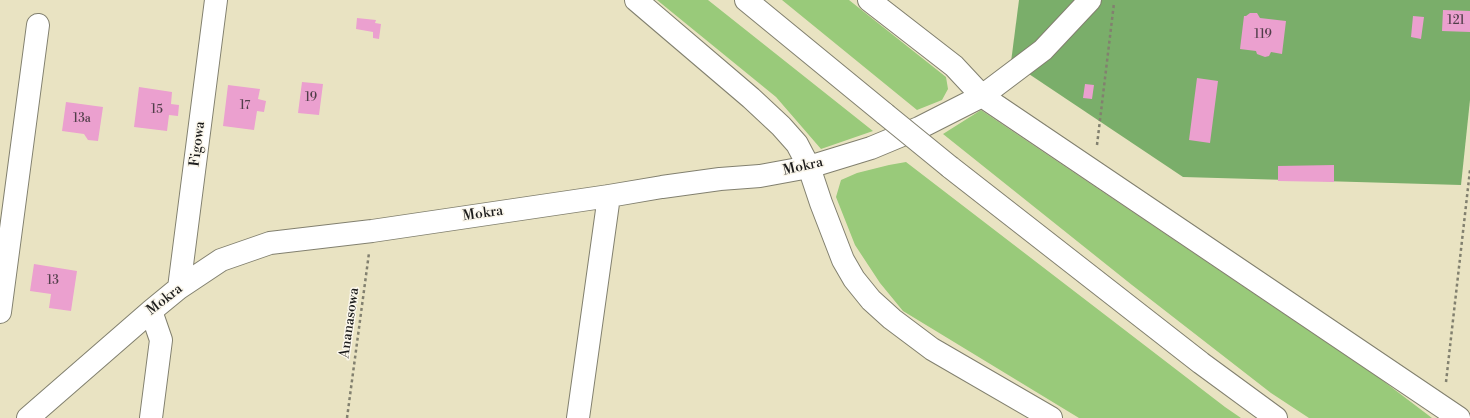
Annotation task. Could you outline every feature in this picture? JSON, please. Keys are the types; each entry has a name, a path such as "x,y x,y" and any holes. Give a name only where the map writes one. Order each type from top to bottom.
{"street":[{"name":"Figowa","path":"179,288 216,0"},
{"path":"636,0 751,98 781,126 797,144 809,167 843,260 854,279 871,300 892,319 932,349 1051,418"},
{"path":"746,0 950,167 1201,363 1276,418"},
{"path":"869,0 954,66 982,96 1451,412"},
{"name":"Mokra","path":"28,418 179,288 221,260 270,243 372,231 720,179 760,176 809,167 871,148 919,128 982,96 1043,50 1090,0"},
{"path":"0,312 38,25"},
{"path":"578,418 608,196"},
{"path":"151,311 161,340 151,418"}],"path":[{"path":"1093,172 1114,0"},
{"path":"1451,412 1470,170"},
{"name":"Ananasowa","path":"347,418 372,231"}],"green space":[{"path":"657,0 708,0 873,131 821,149 776,97"},
{"path":"782,0 849,0 946,77 948,89 942,100 917,110"},
{"path":"1019,0 1470,0 1470,100 1461,185 1183,177 1011,62"},
{"path":"981,110 1378,377 1432,418 1309,418 1271,393 1132,285 943,134"},
{"path":"906,162 1241,418 1079,418 903,311 880,283 855,245 836,197 841,180 857,173"}],"building":[{"path":"1443,10 1470,11 1470,32 1442,31"},
{"path":"1250,13 1257,13 1260,18 1286,21 1282,54 1271,52 1269,56 1265,57 1257,54 1256,51 1240,49 1244,16"},
{"path":"1413,16 1424,17 1421,39 1411,37"},
{"path":"357,18 376,20 375,23 381,24 379,39 373,38 373,32 356,29"},
{"path":"1197,78 1218,81 1210,143 1189,140"},
{"path":"302,82 323,84 319,115 298,113"},
{"path":"1085,84 1094,85 1092,99 1083,98"},
{"path":"228,85 260,89 258,99 266,101 264,112 257,111 254,130 223,126"},
{"path":"139,87 172,92 171,104 179,105 178,116 169,115 167,131 134,127"},
{"path":"66,102 103,107 98,141 88,140 84,134 62,131"},
{"path":"1334,165 1334,182 1278,181 1278,166"},
{"path":"34,264 77,271 71,311 49,308 51,294 30,291"}]}
